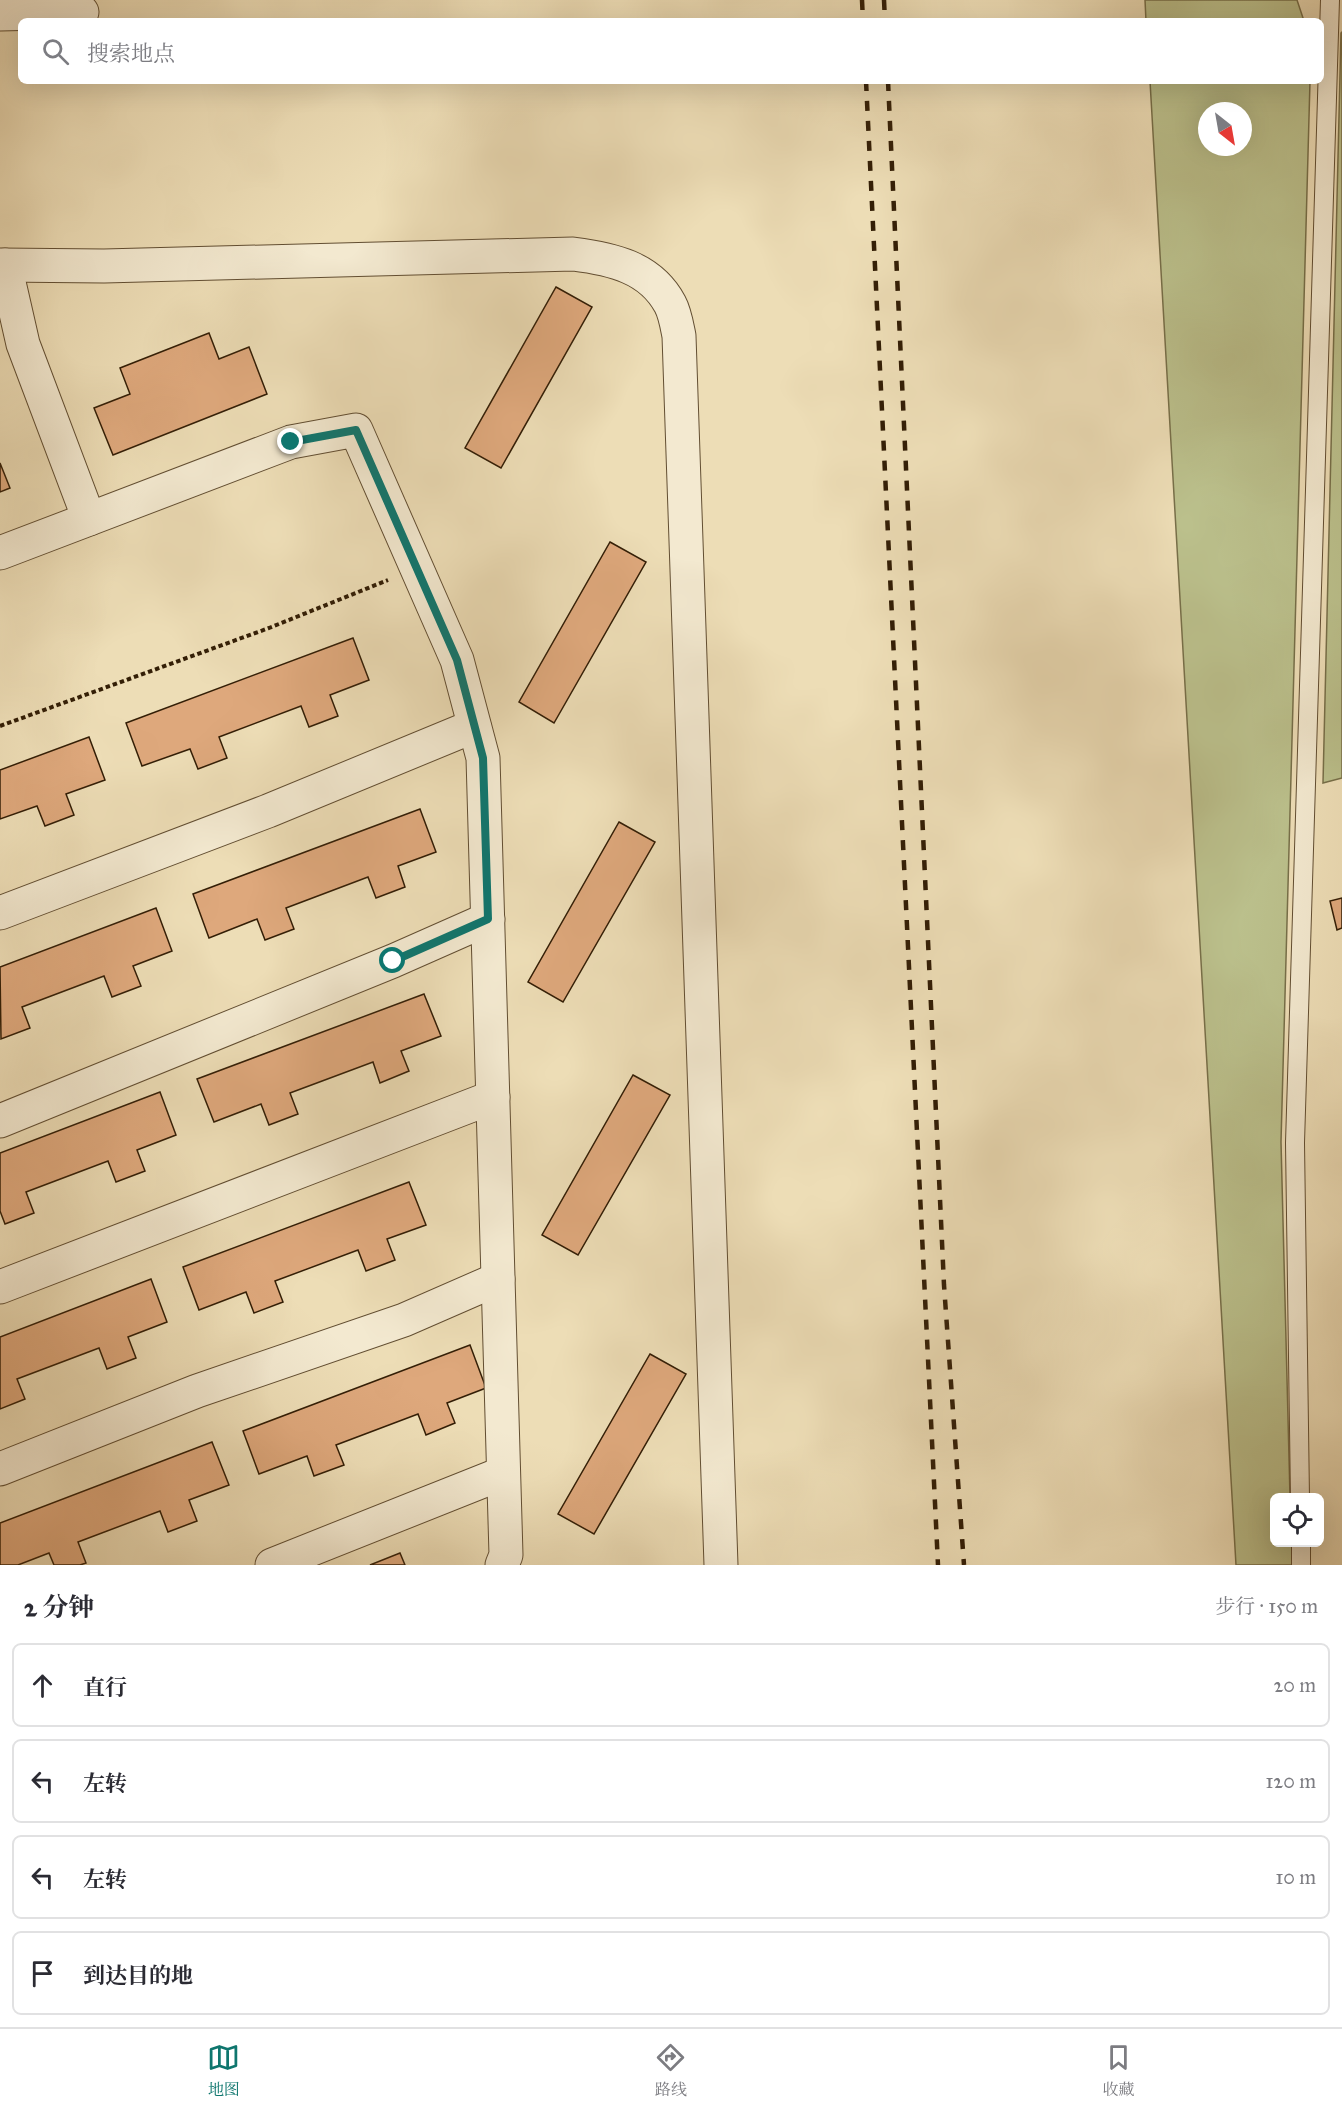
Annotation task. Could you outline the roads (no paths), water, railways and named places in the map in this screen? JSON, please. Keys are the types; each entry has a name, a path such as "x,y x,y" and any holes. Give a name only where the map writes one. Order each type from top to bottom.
{"street":[{"path":"0,14 82,12"},
{"path":"89,519 22,344 2,265 104,266 573,254 609,258 646,274 671,304 680,336 721,1565"},
{"path":"0,553 291,442 356,430 457,660 483,758 506,1555 502,1565"},
{"path":"0,914 268,811 474,726"},
{"path":"0,1121 393,961 488,919"},
{"path":"0,1287 493,1096"},
{"path":"0,1469 197,1391 404,1320 498,1279"},
{"path":"272,1565 503,1473"}],"lane":[{"path":"1300,1493 1295,1143 1329,0"},
{"path":"1301,1547 1301,1565"}],"railway":[{"path":"862,0 863,18"},
{"path":"884,0 885,18"},
{"path":"866,84 938,1565"},
{"path":"888,84 944,1285 964,1565"}]}
